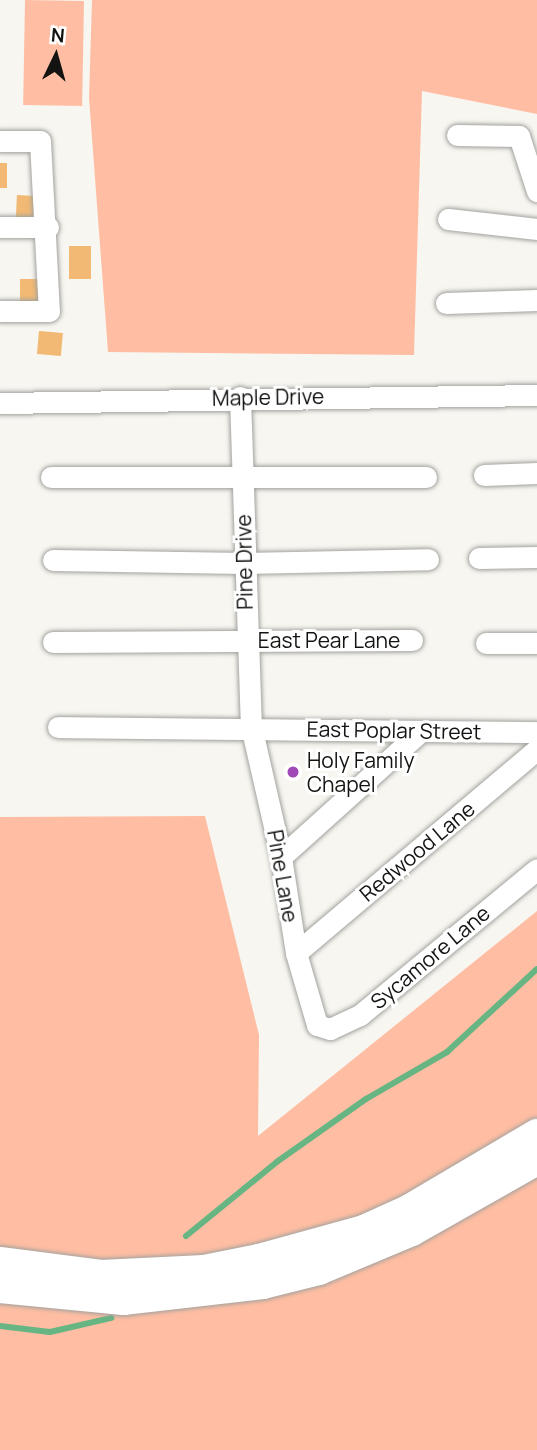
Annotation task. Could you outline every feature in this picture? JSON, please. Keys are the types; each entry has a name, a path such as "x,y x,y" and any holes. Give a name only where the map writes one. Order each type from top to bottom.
{"main road":[{"path":"0,1288 123,1300 205,1281 364,1230 462,1180 537,1134"},
{"path":"0,1262 100,1275 205,1281 274,1281 360,1254 474,1200 537,1160"}],"street":[{"path":"457,135 519,136 537,191"},
{"path":"0,141 40,141 48,227 49,311 0,311"},
{"path":"449,219 537,229"},
{"path":"0,227 48,227"},
{"path":"446,303 537,300"},
{"name":"Maple Drive","path":"0,403 240,397 537,395"},
{"name":"Pine Drive","path":"240,397 246,640 251,726"},
{"path":"484,475 537,473"},
{"path":"51,477 426,477"},
{"path":"479,558 537,557"},
{"path":"53,560 244,564 428,559"},
{"name":"East Pear Lane","path":"52,642 412,640"},
{"path":"486,643 537,643"},
{"name":"East Poplar Street","path":"58,727 251,726 537,732"},
{"name":"Pine Lane","path":"251,726 281,857 296,953 317,1026"},
{"path":"281,857 421,731"},
{"name":"Redwood Lane","path":"296,953 537,749"},
{"name":"Sycamore Lane","path":"317,1026 330,1029 360,1015 537,869"}],"shaded area":[{"path":"25,0 84,1 82,106 23,105"},
{"path":"92,0 537,0 537,114 422,91 414,355 108,352 89,98"},
{"path":"205,816 259,1035 258,1136 537,911 537,1450 0,1450 0,817"}],"building":[{"path":"0,163 7,163 7,188 0,188"},
{"path":"17,195 35,196 34,224 16,223"},
{"path":"69,246 91,246 91,279 69,279"},
{"path":"20,279 42,279 42,303 20,303"},
{"path":"39,331 63,333 61,356 37,354"}],"waterway":[{"path":"186,1236 278,1161 366,1099 447,1052 537,969"},
{"path":"0,1326 50,1332 111,1318"}],"place":[{"name":"Holy Family Chapel","path":"293,772"}]}
